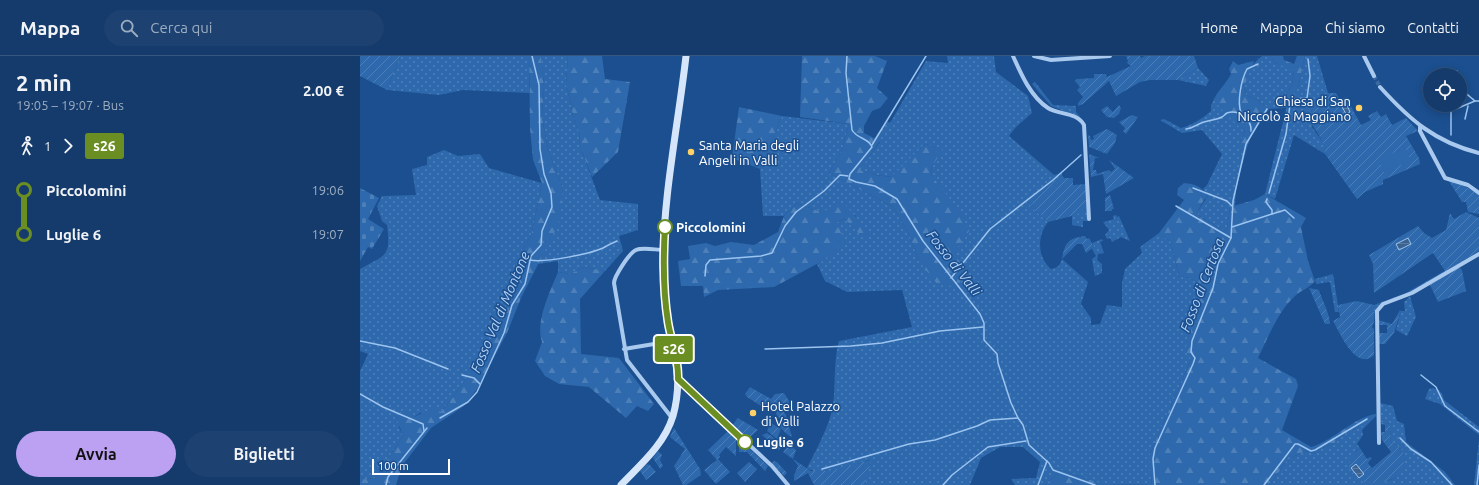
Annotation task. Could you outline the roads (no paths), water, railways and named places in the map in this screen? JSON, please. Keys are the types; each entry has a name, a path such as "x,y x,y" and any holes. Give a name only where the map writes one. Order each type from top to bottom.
{"main road":[{"path":"621,485 656,447 666,433 672,418 678,379 677,361 672,342 665,298 664,250 674,136 686,56"}],"street":[{"path":"1013,56 1026,82 1044,104 1054,111 1072,115 1081,120 1084,125 1089,219"},
{"path":"1034,56 1051,60 1110,56"},
{"path":"1364,56 1374,76"},
{"path":"1380,87 1420,127 1449,144 1479,153"},
{"path":"1420,127 1420,131 1445,178 1468,185 1479,193"},
{"path":"664,250 635,250 614,278 614,286 624,349 629,363 672,418"},
{"path":"1378,443 1377,311 1383,304 1412,293 1479,254"},
{"path":"624,349 672,342"},
{"path":"678,379 769,464 788,485"}],"waterway":[{"name":"Fosso Val di Montone","path":"440,418 468,402 477,392 504,333 512,305 525,284 531,256 541,245 542,231 552,207 551,193 544,174 540,149 539,85 532,56"},
{"name":"Fosso di Valli","path":"847,56 846,73 852,130 868,142 872,147 850,174 849,179 875,186 897,199 923,241 980,314 984,323 984,340 997,354 998,363 1011,403 1023,425 1029,445 1049,463 1053,470 1095,485"},
{"path":"872,145 926,56"},
{"path":"1269,193 1286,134 1290,105 1295,99 1307,98 1310,76 1308,59"},
{"name":"Fosso di Certosa","path":"1241,113 1239,103 1243,79 1247,69 1258,64"},
{"path":"1467,94 1475,101 1479,101"},
{"path":"1451,135 1451,111 1475,101"},
{"path":"1465,119 1468,106"},
{"name":"Fosso di Certosa","path":"1155,485 1153,459 1155,448 1195,358 1191,352 1192,341 1213,288 1218,264 1231,238 1233,201 1246,144 1267,109"},
{"name":"Fosso di Certosa","path":"1186,129 1223,117 1227,113 1232,112 1244,116 1251,127 1251,131"},
{"path":"951,278 990,229 1053,180 1081,155"},
{"path":"705,276 706,265 710,260 761,256 772,253 785,226 796,212 824,191 840,175 848,176"},
{"path":"1193,188 1227,201 1232,206"},
{"path":"1232,227 1272,214 1272,210 1266,202 1267,199"},
{"path":"1176,206 1231,238"},
{"path":"1272,214 1285,210 1294,218"},
{"path":"530,260 537,261 578,255 603,248 617,241"},
{"path":"765,349 851,346 882,343 940,331 983,327"},
{"path":"360,341 395,348 448,369"},
{"path":"462,375 474,378 480,384"},
{"path":"1421,375 1436,387 1445,406 1479,432"},
{"path":"360,394 383,407 423,424 424,431"},
{"path":"822,469 909,444 935,440 990,420 1018,418"},
{"path":"1264,485 1295,444 1298,444 1311,451 1315,450 1367,419"},
{"name":"Fosso Val di Montone","path":"386,485 388,477 427,428"},
{"path":"1400,438 1411,449 1431,462 1452,485"},
{"path":"943,485 952,475 988,447 1026,441"},
{"path":"1038,485 1047,461"},
{"path":"1477,485 1479,465"}],"tunnel":[{"path":"1374,76 1380,87"}],"place":[{"name":"Chiesa di San Niccolò a Maggiano","path":"1359,108"},
{"name":"Santa Maria degli Angeli in Valli","path":"691,152"},
{"name":"Piccolomini","path":"665,227"},
{"name":"Hotel Palazzo di Valli","path":"753,413"},
{"name":"Luglie 6","path":"745,442"}]}
